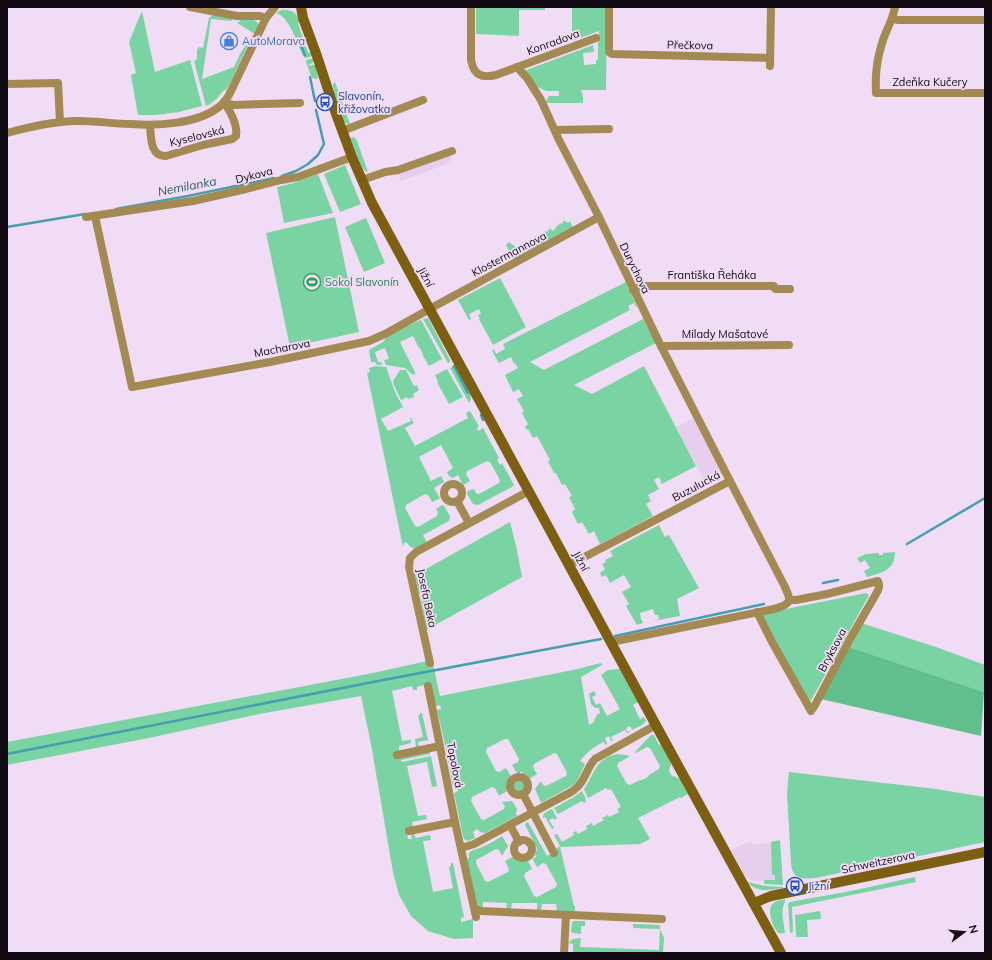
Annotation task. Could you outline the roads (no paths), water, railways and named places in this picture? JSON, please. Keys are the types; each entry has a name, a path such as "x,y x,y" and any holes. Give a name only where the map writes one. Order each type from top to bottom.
{"main road":[{"name":"Jižní","path":"300,7 342,131 372,203 781,953"},
{"name":"Schweitzerova","path":"754,903 771,896 985,852"}],"street":[{"path":"190,7 237,16 260,16 266,18"},
{"name":"Kyselovská","path":"7,133 60,122 86,121 150,124 178,122 209,113 224,102 231,91 266,18 275,7"},
{"name":"Konradova","path":"471,7 472,67 482,76 496,75 596,38"},
{"name":"Přečkova","path":"609,7 610,53 770,62 771,7"},
{"path":"894,7 892,19 985,20"},
{"name":"Zdeňka Kučery","path":"892,19 878,56 875,78 876,93 985,93"},
{"name":"Durychova","path":"517,67 527,78 540,100 599,217 661,346 730,481"},
{"path":"7,84 58,83 60,122"},
{"path":"342,131 423,100"},
{"path":"224,102 230,105 300,103"},
{"name":"Kyselovská","path":"150,124 154,150 161,156 166,156 232,138 236,136 236,131 232,113 224,102"},
{"path":"555,130 609,129"},
{"path":"362,180 385,172 398,170 452,151"},
{"name":"Dykova","path":"86,217 193,201 298,177 352,157"},
{"name":"Macharova","path":"95,216 132,387 263,363 365,342 385,334 430,309"},
{"name":"Klostermannova","path":"430,309 599,217"},
{"name":"Františka Řeháka","path":"634,290 640,287 648,286 774,286 775,289 790,289"},
{"name":"Milady Mašatové","path":"661,346 790,345"},
{"name":"Buzulucká","path":"569,565 730,481 784,585 788,595 787,602"},
{"name":"Josefa Beka","path":"430,663 409,567 410,558 416,552 529,491"},
{"path":"457,501 469,523"},
{"name":"Bryksova","path":"611,642 757,612 774,609 787,602 828,594 878,581 879,585 876,594 811,711 757,612"},
{"name":"Topolová","path":"428,686 455,822 476,913 481,911 662,920"},
{"path":"461,848 474,844 571,792 581,782 593,761 599,756 656,725"},
{"path":"397,755 440,746"},
{"path":"523,794 554,853"},
{"path":"409,831 455,822"},
{"path":"510,825 519,842"},
{"path":"564,953 566,915"}],"waterway":[{"name":"Nemilanka","path":"300,43 305,55"},
{"name":"Nemilanka","path":"310,77 315,101"},
{"name":"Nemilanka","path":"282,176 296,171 308,164 318,155 324,144 316,110"},
{"name":"Nemilanka","path":"116,209 274,178"},
{"name":"Nemilanka","path":"7,227 85,214"},
{"path":"454,366 468,393"},
{"path":"481,415 483,420"},
{"path":"907,544 985,498"},
{"path":"823,583 838,580"},
{"path":"615,636 764,604"},
{"path":"7,754 601,639"}],"place":[{"name":"AutoMorava","path":"229,41"},
{"name":"Slavonín, křižovatka","path":"325,102"},
{"name":"Sokol Slavonín","path":"312,282"},
{"name":"Jižní","path":"795,886"}]}
